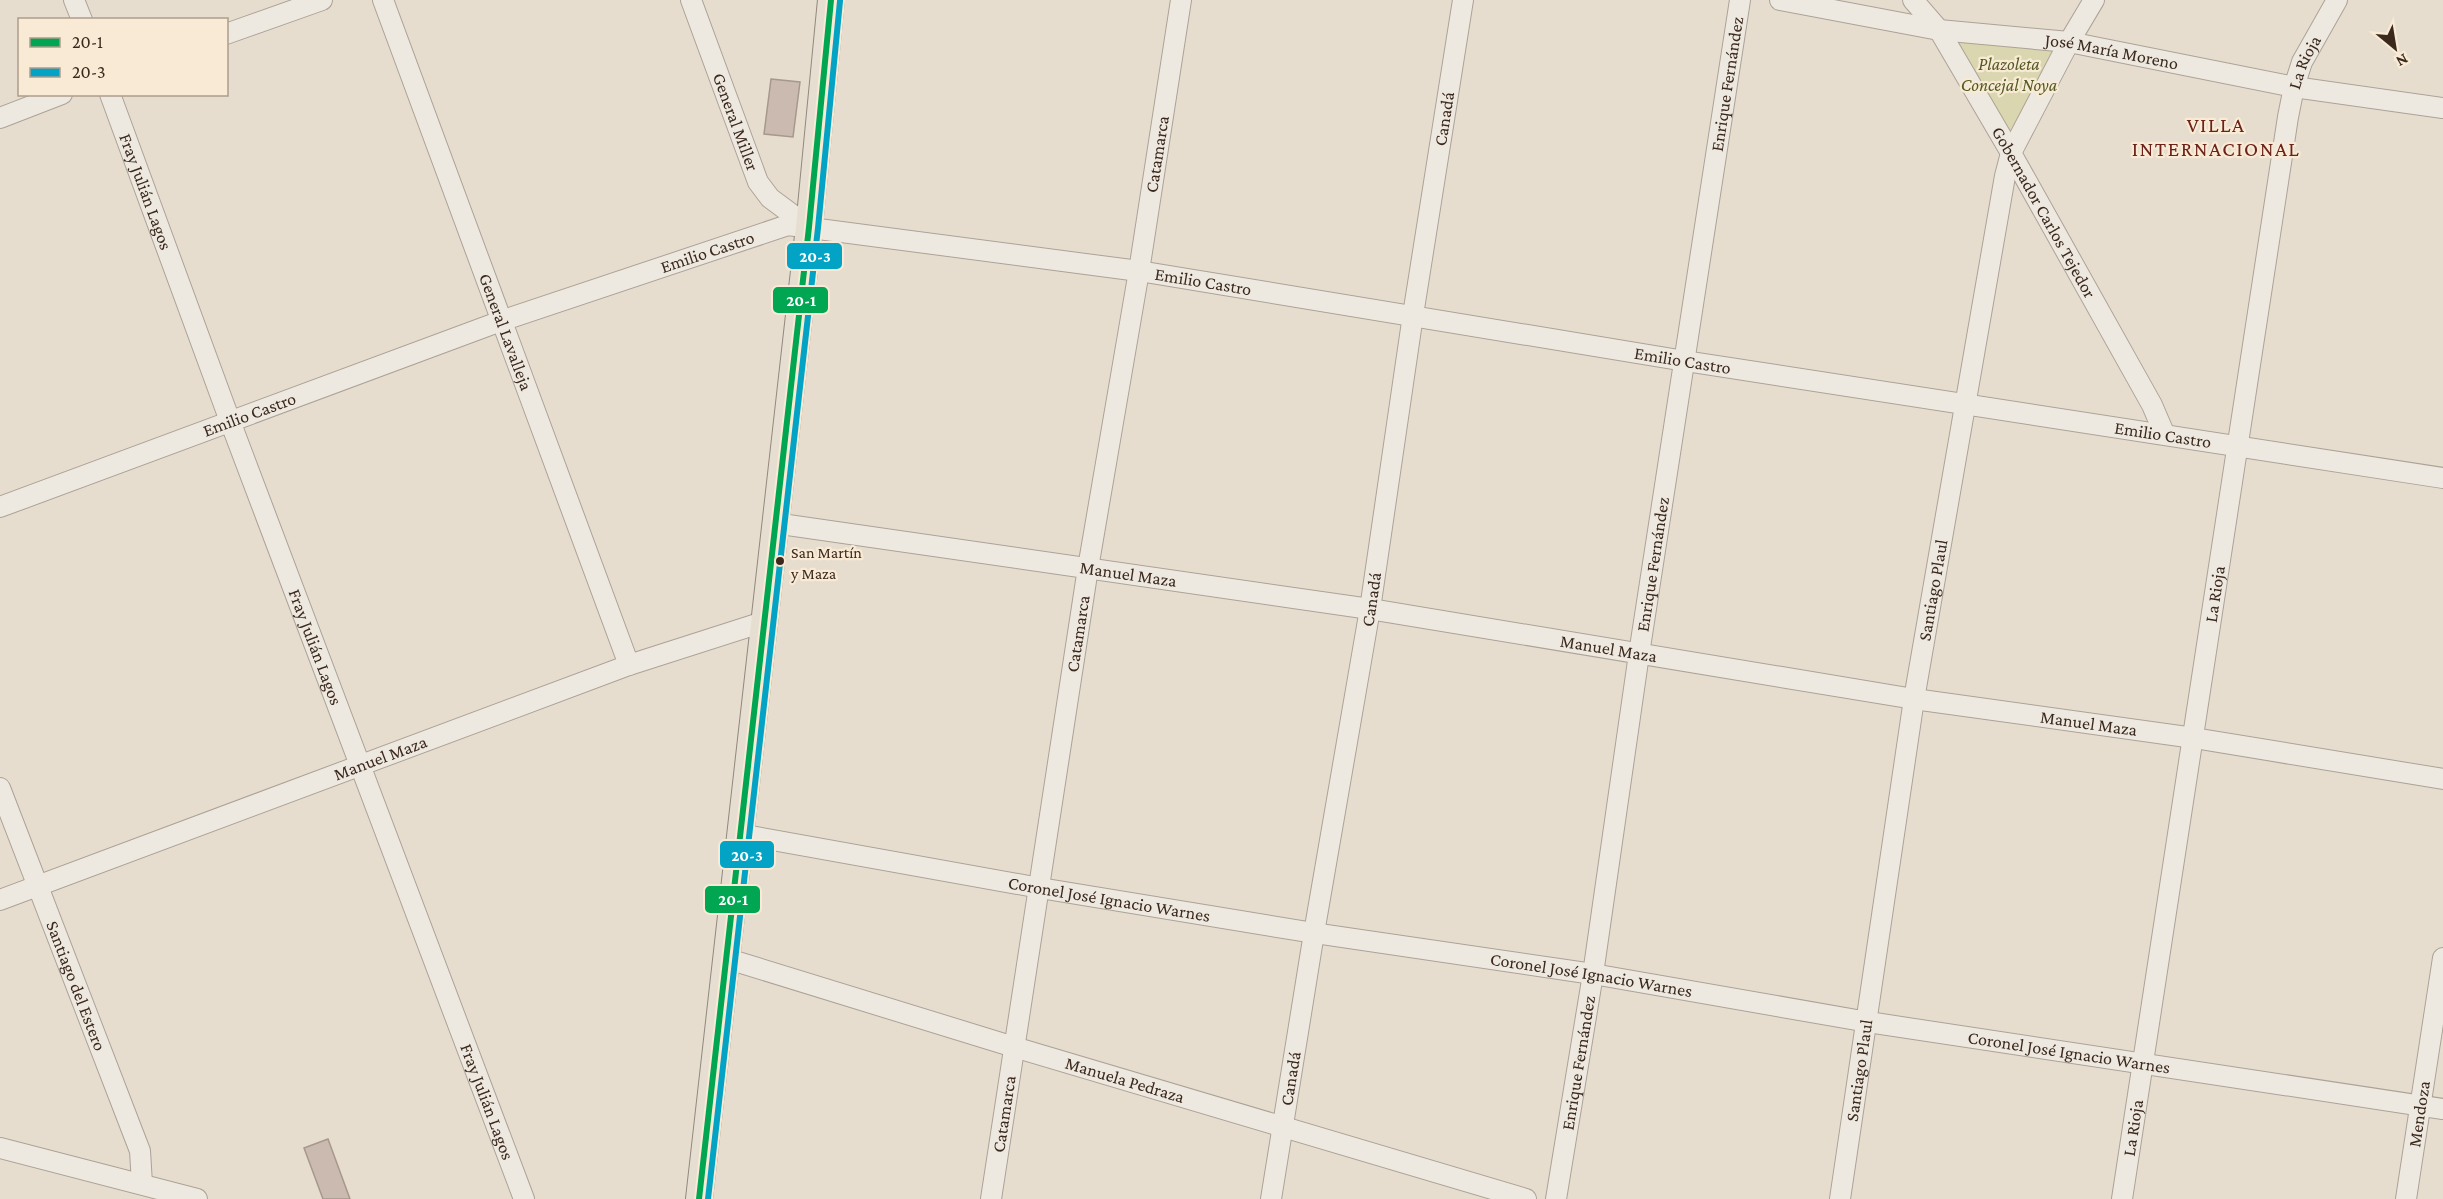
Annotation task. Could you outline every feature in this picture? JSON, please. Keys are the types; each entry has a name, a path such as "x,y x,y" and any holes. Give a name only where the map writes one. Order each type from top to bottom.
{"main road":[{"path":"699,1199 809,226 831,0"}],"street":[{"path":"74,0 81,18"},
{"path":"228,33 322,0"},
{"name":"General Lavalleja","path":"382,0 629,665"},
{"name":"General Miller","path":"691,0 758,182 770,198 809,226"},
{"name":"Catamarca","path":"991,1199 1088,568 1139,271 1181,0"},
{"name":"Canadá","path":"1271,1199 1370,609 1413,315 1463,0"},
{"name":"Enrique Fernández","path":"1556,1199 1593,974 1639,654 1740,0"},
{"name":"José María Moreno","path":"1780,0 1939,30 2069,42 2294,87 2443,108"},
{"name":"Gobernador Carlos Tejedor","path":"1912,0 1939,30 2011,153 2152,405 2164,433"},
{"name":"Santiago Plaul","path":"1840,1199 1914,699 2005,176 2011,153 2069,42 2094,0"},
{"name":"La Rioja","path":"2122,1199 2294,87 2302,62 2337,0"},
{"path":"0,118 57,96"},
{"name":"Fray Julián Lagos","path":"111,96 230,421 524,1199"},
{"name":"Emilio Castro","path":"0,507 501,321 788,225 1139,271 1685,361 2164,433 2443,478"},
{"name":"Manuel Maza","path":"774,523 1370,609 1914,699 2194,738 2443,779"},
{"name":"Manuel Maza","path":"0,900 629,665 763,622"},
{"name":"Santiago del Estero","path":"0,788 140,1151 142,1184"},
{"name":"Coronel José Ignacio Warnes","path":"739,834 1040,888 1314,933 1593,974 1868,1022 2443,1109"},
{"name":"Manuela Pedraza","path":"725,958 1014,1047 1526,1199"},
{"name":"Mendoza","path":"2406,1199 2443,958"},
{"path":"0,1148 197,1199"}],"green space":[{"name":"Plazoleta Concejal Noya","path":"1939,30 2069,42 2011,153"}],"building":[{"path":"771,79 800,82 793,137 764,134"},
{"path":"328,1139 350,1199 323,1199 304,1148"}],"transit line":[{"name":"20-1","path":"699,1199 809,227 831,0"},
{"name":"20-3","path":"708,1199 818,228 840,1"}],"place":[{"name":"San Martín y Maza","path":"780,561"}],"district":[{"name":"VILLA INTERNACIONAL","path":"2216,137"}]}
